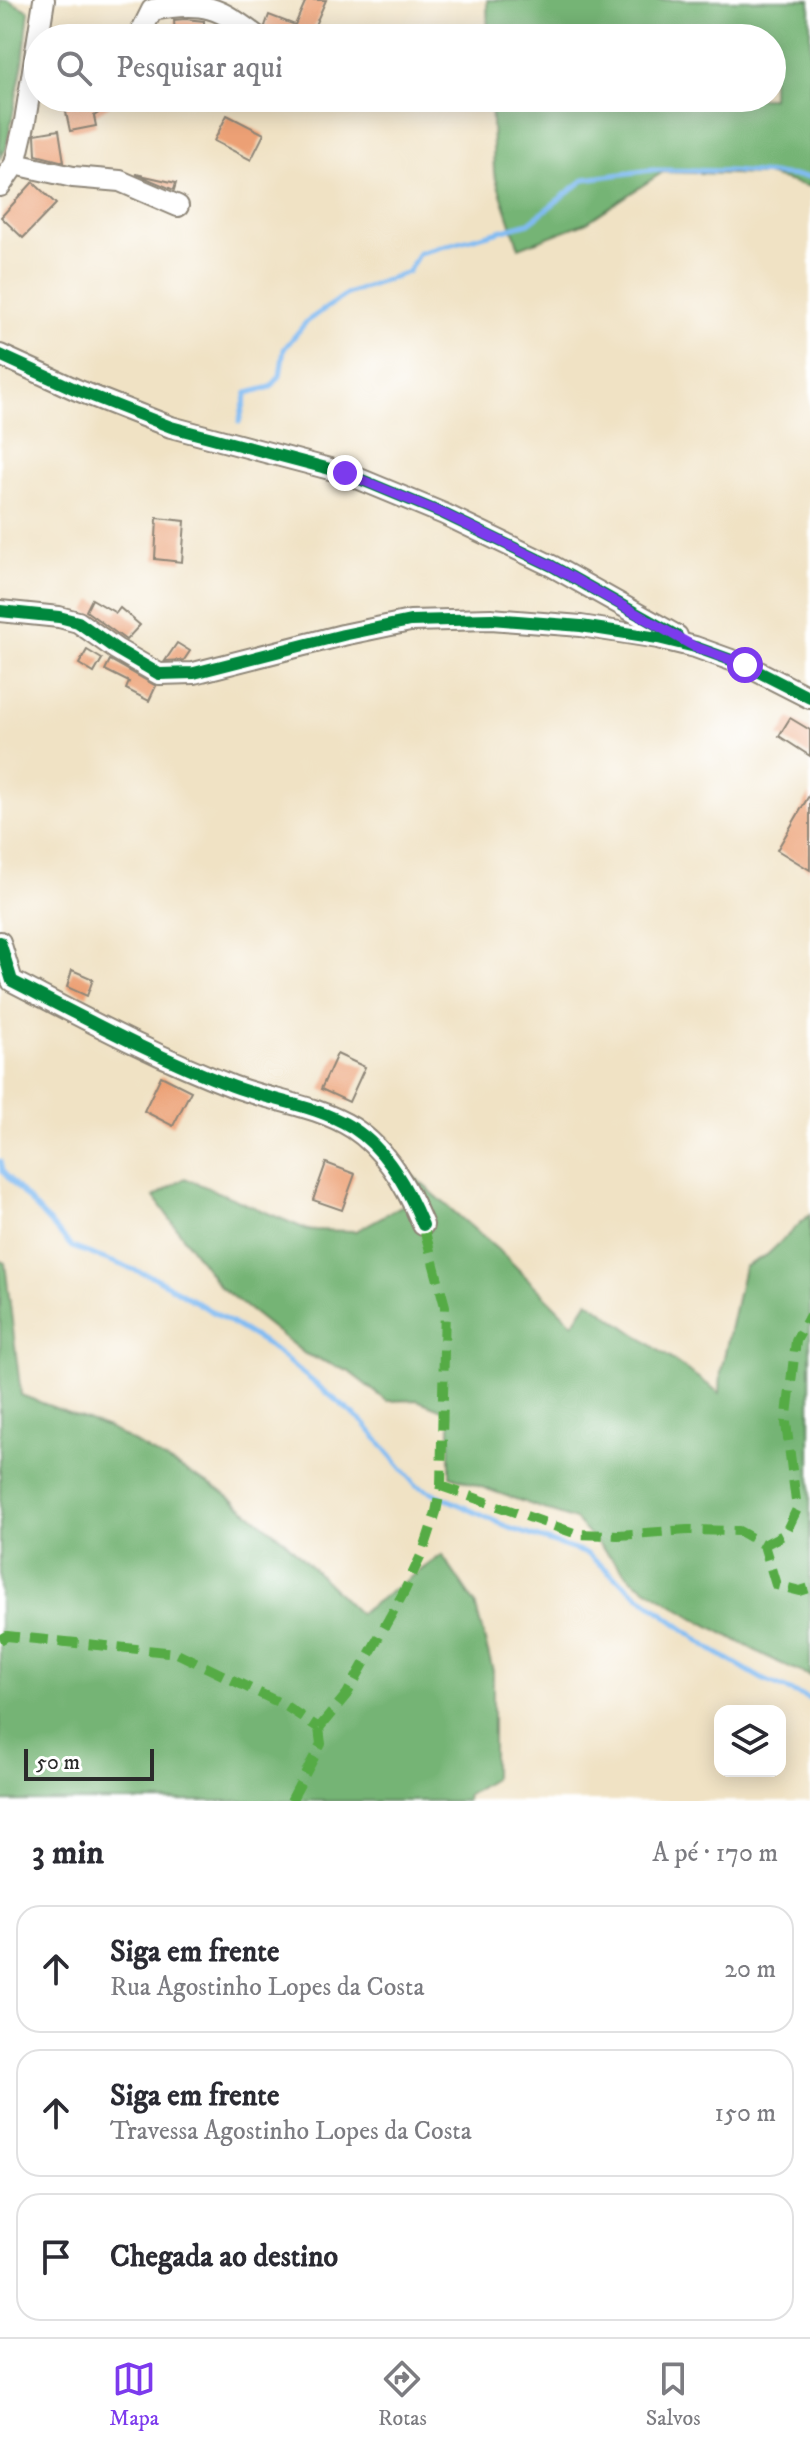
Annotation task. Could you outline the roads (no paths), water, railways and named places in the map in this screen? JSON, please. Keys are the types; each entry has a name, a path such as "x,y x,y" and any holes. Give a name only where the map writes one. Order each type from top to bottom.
{"street":[{"path":"41,24 44,0"},
{"path":"145,24 152,10 182,4 218,9 239,24"},
{"path":"0,186 15,164 25,112"},
{"path":"15,164 73,177 120,181 178,206"},
{"path":"0,355 171,427 345,473 444,514 552,566 695,647"},
{"path":"0,611 78,622 159,674 194,673 410,621 491,619 581,626 695,647 745,665 810,698"},
{"path":"0,942 12,981 161,1055 234,1087 317,1110 354,1129 383,1156 409,1192 423,1225"}],"waterway":[{"path":"239,422 247,393 271,387 280,376 284,349 307,321 347,294 408,272 419,253 529,223 585,179 651,170 732,171 810,177"},
{"path":"0,1161 2,1171 72,1247 154,1277 265,1343 363,1422 416,1485 512,1529 587,1554 712,1650 764,1680 810,1699"}]}
